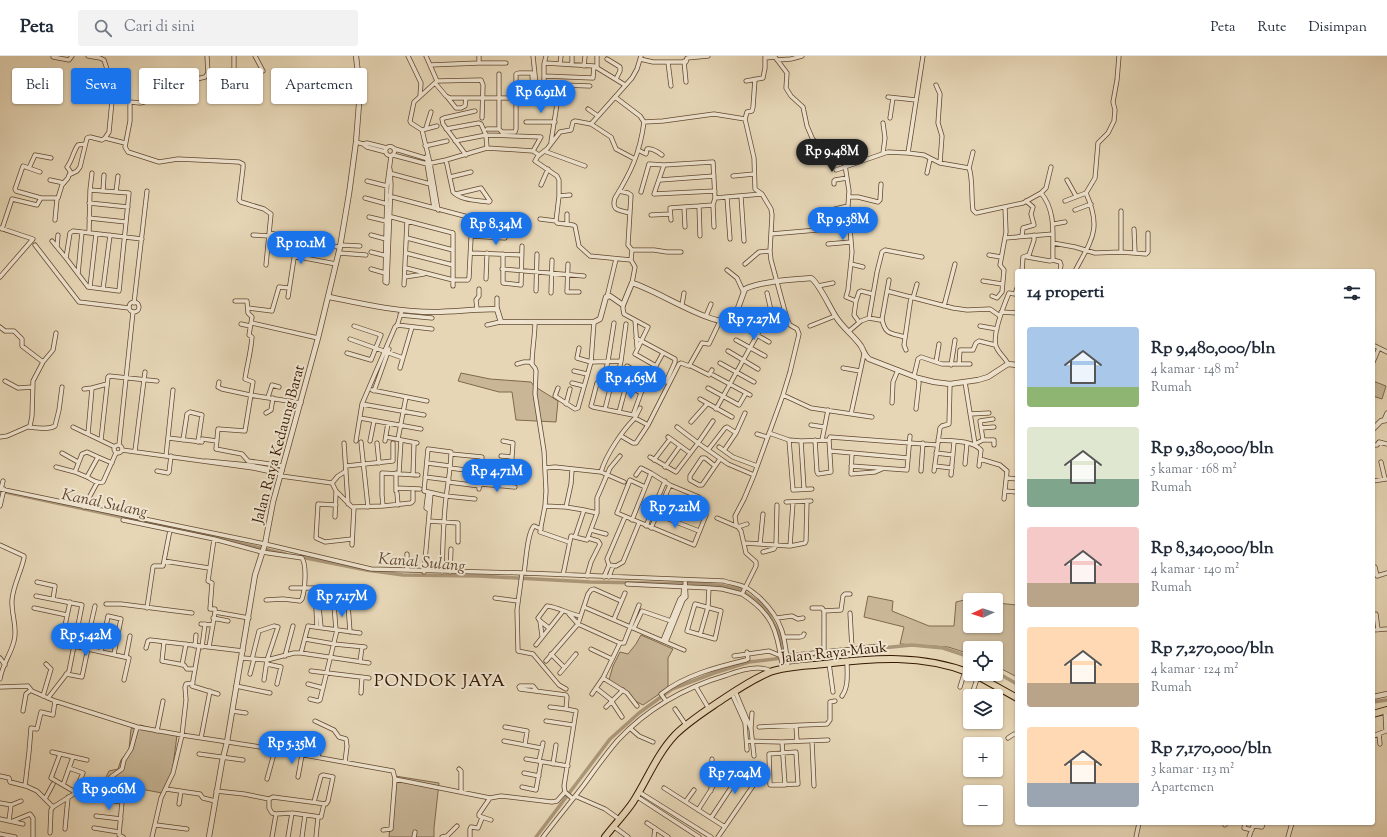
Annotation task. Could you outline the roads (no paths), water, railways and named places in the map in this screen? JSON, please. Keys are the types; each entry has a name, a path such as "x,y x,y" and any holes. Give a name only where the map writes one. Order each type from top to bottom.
{"main road":[{"name":"Jalan Raya Mauk","path":"605,837 638,794 666,746 686,725 733,692 759,677 785,667 886,658 932,662 963,671"},
{"path":"987,681 1015,697"},
{"path":"1375,713 1386,710"}],"street":[{"path":"53,57 69,60 72,56"},
{"path":"88,56 102,58 105,62"},
{"path":"105,56 107,68"},
{"path":"207,56 208,68"},
{"path":"234,56 234,68"},
{"path":"255,56 261,68"},
{"name":"Jalan Raya Kedaung Barat","path":"209,837 216,791 227,742 256,575 273,502 301,403 339,253 350,194 356,142 360,91 356,56"},
{"path":"408,56 421,83 418,98"},
{"path":"426,56 436,82 456,108 465,106 466,98"},
{"path":"479,56 479,63"},
{"path":"520,102 536,102 533,56"},
{"path":"544,84 546,56"},
{"path":"560,64 561,56"},
{"path":"572,56 572,65"},
{"path":"584,66 585,56"},
{"path":"544,76 593,78 597,56"},
{"path":"591,124 632,78 637,69 640,57 653,62 668,62 708,56"},
{"path":"746,81 763,78 764,57 775,57 777,59 802,56"},
{"path":"908,153 923,56"},
{"path":"1065,201 1086,193 1095,178 1098,144 1108,133 1114,121 1113,102 1119,56"},
{"path":"607,59 620,67 620,71 616,79"},
{"path":"685,59 686,82"},
{"path":"777,59 787,73 786,88 791,96 803,107 813,140 841,148 847,178 851,242 851,264 846,297 856,301"},
{"path":"668,62 671,86"},
{"path":"430,65 506,63"},
{"path":"545,63 595,67 625,85"},
{"path":"448,98 516,98 533,97 532,73 516,74 516,98 515,132 502,132 499,129 487,129"},
{"path":"499,74 499,129"},
{"path":"131,102 140,103 181,92 181,83 205,77 207,75"},
{"path":"742,593 756,562 746,553 741,532 736,524 735,516 754,475 769,433 790,372 799,334 797,329 788,323 771,260 771,209 762,194 755,189 754,158 745,119 747,112 752,111 753,107 755,79"},
{"path":"437,126 424,129 411,123 410,121 414,102 436,82 481,80 483,85 482,118"},
{"path":"536,84 590,86"},
{"path":"550,84 551,102 557,104 555,122 551,142 547,149 539,155 535,162 558,176 559,196 556,221"},
{"path":"936,84 940,94 938,123 942,136 940,163"},
{"path":"615,97 634,110 644,122 642,137 633,167 615,198 614,206 616,209 630,213"},
{"path":"888,97 916,100"},
{"path":"890,118 893,98"},
{"path":"105,138 109,132 112,104"},
{"path":"130,104 130,122 125,148 128,152 159,162 178,159 241,163 244,168 239,200 271,213 266,265"},
{"path":"588,109 598,116"},
{"path":"466,155 446,129 442,119 475,111"},
{"path":"431,112 424,129 425,146 436,209"},
{"path":"644,122 664,121 714,114 745,119"},
{"path":"551,142 555,140 560,132 571,130 574,121 591,124 611,137 616,149 635,159"},
{"path":"526,122 555,122"},
{"path":"446,129 479,123 481,124 486,135 487,148"},
{"path":"883,123 885,138 883,153"},
{"path":"455,141 486,135 541,137 533,151"},
{"path":"55,220 57,199 70,174 78,169 81,163 87,138 89,137 102,140 105,138 126,144"},
{"path":"425,146 447,141"},
{"path":"356,142 367,147 386,152 388,155 420,162 428,160 446,160 487,148 533,151 539,155"},
{"path":"363,144 367,143 387,148 391,146 395,149 428,160"},
{"path":"70,174 67,167 78,145 85,144"},
{"path":"386,152 387,148"},
{"path":"390,172 387,186 389,196 387,204 388,216 386,221 386,239 387,256 388,283 385,283 387,256 390,172 392,155 395,149"},
{"path":"638,150 646,154 649,149 662,154"},
{"path":"544,151 585,166"},
{"path":"973,152 969,168 972,177 971,196 973,211 976,213 1026,201 1041,192 1046,188 1051,167"},
{"path":"836,170 874,158 883,153 908,153 924,155 940,163 969,168"},
{"path":"29,168 36,155 51,158"},
{"path":"420,157 420,162"},
{"path":"927,173 930,159"},
{"path":"428,160 430,184 436,209"},
{"path":"446,160 453,192 456,194 467,199 490,201 481,188 456,194"},
{"path":"641,192 649,164 664,165 714,162 714,227"},
{"path":"664,165 654,194 715,191"},
{"path":"40,172 24,166 22,167 15,189 16,191 41,198 50,197 57,199"},
{"path":"541,185 548,169"},
{"path":"390,172 430,184"},
{"path":"450,177 471,172"},
{"path":"89,233 89,203 92,173"},
{"path":"733,176 754,174"},
{"path":"103,191 104,175"},
{"path":"116,192 118,176"},
{"path":"660,180 714,176"},
{"path":"834,184 835,180 847,178"},
{"path":"50,180 64,183"},
{"path":"1068,180 1076,196"},
{"path":"367,181 387,186"},
{"path":"849,197 858,197 878,202 880,200 881,184"},
{"path":"52,241 88,287 119,291 129,192 90,190"},
{"path":"129,308 134,302 147,191"},
{"path":"619,191 627,192 630,195 628,245 632,250 631,260 635,267 632,283 622,309 624,314 648,327 635,354 656,366"},
{"path":"1041,192 1046,198 1054,224 1053,260"},
{"path":"1076,269 1091,240 1094,228 1091,204 1086,193"},
{"path":"715,198 762,194"},
{"path":"559,196 570,195"},
{"path":"389,196 472,218 495,219"},
{"path":"741,196 744,241"},
{"path":"727,197 730,239"},
{"path":"0,276 33,239 1,228 12,199 37,205 41,198"},
{"path":"365,198 387,204"},
{"path":"1022,236 1023,229 1034,225 1031,214 1033,207 1026,201"},
{"path":"89,203 128,207"},
{"path":"1076,210 1091,204"},
{"path":"671,220 670,208 713,205"},
{"path":"699,206 700,236"},
{"path":"771,234 829,228 831,225 831,210 848,206"},
{"path":"684,207 685,227"},
{"path":"992,296 997,298 1002,292 1004,270 1000,265 1005,238 1005,207"},
{"path":"1121,211 1121,252"},
{"path":"567,214 567,224"},
{"path":"651,215 670,214"},
{"path":"369,216 386,221"},
{"path":"388,216 451,231 453,235 453,286"},
{"path":"89,218 126,222"},
{"path":"406,268 453,280 469,279 472,218"},
{"path":"540,219 575,226 579,246 590,256 631,260"},
{"path":"404,285 406,268 407,221"},
{"path":"1054,224 1065,222"},
{"path":"1134,229 1135,253"},
{"path":"66,258 70,233 73,231 142,239"},
{"path":"78,274 82,232"},
{"path":"1053,243 1095,253 1121,252 1148,254 1148,233"},
{"path":"90,287 96,234"},
{"path":"253,235 269,234 297,239 308,244 360,246"},
{"path":"1005,238 1053,234"},
{"path":"57,246 58,235"},
{"path":"103,289 110,235"},
{"path":"371,235 386,239"},
{"path":"1027,257 1029,255 1034,235"},
{"path":"471,236 505,238"},
{"path":"407,238 453,250"},
{"path":"288,298 297,239"},
{"path":"828,244 851,242"},
{"path":"35,245 78,302 129,308 133,312"},
{"path":"502,254 503,284 521,285 522,246"},
{"path":"632,250 681,252"},
{"path":"869,318 882,252 884,250 922,257"},
{"path":"745,264 759,252 770,251"},
{"path":"370,252 387,256"},
{"path":"339,253 366,255"},
{"path":"406,253 453,265"},
{"path":"471,254 487,253 522,255"},
{"path":"486,278 487,253"},
{"path":"536,291 537,254"},
{"path":"989,255 1001,257"},
{"path":"294,256 336,264"},
{"path":"1022,269 1023,257 1060,262 1060,269"},
{"path":"487,325 500,322 594,322 600,319 616,259"},
{"path":"551,293 552,260"},
{"path":"568,264 567,294 579,292"},
{"path":"851,264 863,267"},
{"path":"944,306 955,264"},
{"path":"371,269 385,273"},
{"path":"502,269 584,276"},
{"path":"727,270 737,278 744,291"},
{"path":"405,277 425,274"},
{"path":"632,283 682,306 726,323 732,321 744,291 749,287 811,278 818,286 835,316 860,345 864,354 869,359 916,377 934,382 950,384 988,376 1008,364 1015,365"},
{"path":"889,280 882,319 884,327 887,331 905,337"},
{"path":"983,281 1002,284"},
{"path":"818,286 833,283"},
{"path":"906,350 904,345 905,337 912,298 917,284"},
{"path":"248,308 272,311 279,287 289,288"},
{"path":"477,309 476,300 479,296 479,288"},
{"path":"859,322 854,315 859,292 861,291 873,294"},
{"path":"887,291 944,306 966,310 987,309 1000,314 1015,313"},
{"path":"1002,292 1015,294"},
{"path":"682,306 684,293"},
{"path":"767,293 774,328 773,329 752,317 748,330 769,342"},
{"path":"1008,364 995,345 1000,314 1009,294"},
{"path":"329,297 364,303 387,309 432,312 497,309"},
{"path":"607,297 612,298 624,305"},
{"path":"497,298 497,309 500,322"},
{"path":"236,301 247,301 248,313 252,317 249,335 252,337 251,349 245,379 253,382 245,431 218,429 216,449 242,454 248,461 282,472"},
{"path":"133,312 136,312 139,309 138,305 134,302"},
{"path":"706,316 710,304"},
{"path":"716,409 769,314 771,312 784,309"},
{"path":"374,390 394,327 397,325 402,310"},
{"path":"56,467 75,472 97,483 103,482 116,453 114,449 117,446 127,378 133,312"},
{"path":"400,315 432,318"},
{"path":"810,326 835,316"},
{"path":"848,332 859,322 869,318 882,319"},
{"path":"635,320 637,348"},
{"path":"689,365 702,343 709,344 720,321"},
{"path":"535,322 535,341 532,348 532,364 536,371 535,394 544,451 545,468 545,506 540,532 569,542"},
{"path":"558,388 555,396 575,409 578,408 591,362 594,322"},
{"path":"603,382 614,323"},
{"path":"241,324 251,324 318,338"},
{"path":"616,383 621,361 626,324"},
{"path":"397,325 432,329"},
{"path":"347,353 371,360 381,335 354,326"},
{"path":"980,326 997,329"},
{"path":"0,327 5,331 14,331 22,339 21,346 43,362"},
{"path":"400,368 412,327"},
{"path":"29,427 32,416 34,379 43,362 53,350 56,333"},
{"path":"636,338 675,360 666,382"},
{"path":"350,339 403,358"},
{"path":"736,340 765,356"},
{"path":"951,365 955,340"},
{"path":"959,364 960,350 973,350 976,343 979,341 995,345"},
{"path":"936,362 939,344"},
{"path":"1375,354 1377,347 1387,352"},
{"path":"578,348 577,358 591,362 621,361"},
{"path":"728,351 758,369"},
{"path":"356,440 362,404 386,352"},
{"path":"641,393 629,386 598,383 596,384 591,406 633,415 641,393 663,353"},
{"path":"851,414 864,354"},
{"path":"916,409 919,383 916,377 919,358 951,365 970,364"},
{"path":"517,364 529,362 532,364"},
{"path":"621,436 636,443 648,425 679,363 689,365 709,375 712,370"},
{"path":"720,363 754,382"},
{"path":"627,366 649,379"},
{"path":"843,368 860,371"},
{"path":"892,403 893,382 898,370"},
{"path":"574,371 587,374"},
{"path":"135,451 145,372"},
{"path":"708,388 739,405 748,394 713,375"},
{"path":"101,440 109,376 157,381"},
{"path":"5,381 18,388 33,388"},
{"path":"219,382 219,388 250,395 301,403"},
{"path":"965,382 975,444 980,449 979,466"},
{"path":"572,383 584,386"},
{"path":"84,389 107,384"},
{"path":"934,472 940,428 949,424 950,384"},
{"path":"266,413 271,410 272,385 279,387"},
{"path":"605,409 611,385"},
{"path":"619,412 626,386"},
{"path":"0,436 7,436 29,427 53,428 55,426 59,410 62,387"},
{"path":"88,434 92,388"},
{"path":"369,389 427,401"},
{"path":"566,404 570,389"},
{"path":"166,456 173,390"},
{"path":"782,395 811,408 872,417"},
{"path":"398,504 396,490 400,425 406,397"},
{"path":"700,399 732,417"},
{"path":"362,404 424,415"},
{"path":"691,422 708,404"},
{"path":"601,472 603,464 621,436 635,418 640,408"},
{"path":"822,440 828,410"},
{"path":"183,440 187,414 190,412 202,415 201,441"},
{"path":"725,449 736,433 744,413"},
{"path":"970,414 989,413"},
{"path":"1375,426 1379,422 1386,420 1387,414"},
{"path":"360,418 421,429"},
{"path":"635,418 648,425"},
{"path":"938,440 975,444 983,440 980,421 993,419"},
{"path":"370,441 374,420"},
{"path":"650,457 676,472 713,420"},
{"path":"388,423 385,439 416,443 413,475"},
{"path":"811,425 824,427"},
{"path":"73,427 101,440 121,446 122,450"},
{"path":"676,427 728,464 754,475"},
{"path":"708,450 725,428 727,427 736,433"},
{"path":"981,428 994,427"},
{"path":"769,433 789,440 829,440"},
{"path":"757,434 767,438"},
{"path":"815,440 817,474 831,472 829,438 832,436 937,445"},
{"path":"851,466 907,470 910,436"},
{"path":"168,438 217,441"},
{"path":"654,460 669,438 690,453"},
{"path":"789,440 792,488 794,490 812,489"},
{"path":"427,462 450,467 510,471 513,442 503,441"},
{"path":"801,441 804,489"},
{"path":"361,442 368,507"},
{"path":"951,475 954,442"},
{"path":"1375,445 1379,442 1387,444"},
{"path":"344,443 348,504"},
{"path":"377,443 379,462"},
{"path":"921,471 923,443"},
{"path":"965,464 967,443"},
{"path":"346,466 393,461 393,444"},
{"path":"665,467 680,446"},
{"path":"719,447 733,458 757,466"},
{"path":"476,500 446,496 423,490 429,449 450,451 451,454 481,456 483,459 480,486"},
{"path":"116,453 119,453 122,450 135,451 205,461 215,461 282,472 332,483"},
{"path":"830,451 908,458"},
{"path":"75,472 82,454 87,452 112,463"},
{"path":"62,453 78,462"},
{"path":"852,453 850,473 852,474 875,472 883,468"},
{"path":"936,453 953,455"},
{"path":"442,572 444,522 451,454"},
{"path":"157,471 169,472 171,456"},
{"path":"501,456 512,457"},
{"path":"588,538 596,513 597,498 610,468 620,456"},
{"path":"87,477 98,457"},
{"path":"715,466 705,458 702,458 690,476 690,480 701,485 715,466 720,459"},
{"path":"980,459 1000,465 1006,470 1007,478 1004,499"},
{"path":"1375,481 1386,479 1381,462"},
{"path":"935,466 952,468"},
{"path":"545,468 601,472 624,482"},
{"path":"636,474 641,468 670,484 699,497 698,512"},
{"path":"566,507 571,484 572,470"},
{"path":"332,483 338,476 346,471"},
{"path":"383,506 382,473 418,475"},
{"path":"632,520 651,473"},
{"path":"425,477 480,486 515,487"},
{"path":"1007,478 1015,479"},
{"path":"645,487 630,480 617,511 618,514 694,545 706,515 663,498"},
{"path":"0,506 3,481"},
{"path":"646,526 665,481"},
{"path":"84,507 97,483"},
{"path":"332,483 336,492 352,507 411,503 413,501 413,492"},
{"path":"651,528 670,484"},
{"path":"396,490 420,489"},
{"path":"2,490 84,507 302,558 304,560 305,569 303,597 300,601 266,600"},
{"path":"1005,491 1015,492"},
{"path":"335,517 336,492"},
{"path":"424,572 429,521 429,510 426,508 429,492"},
{"path":"744,543 790,546 804,543 806,541 809,501 786,502"},
{"path":"790,546 793,502"},
{"path":"336,505 318,504 316,538 325,542 352,539"},
{"path":"763,552 774,549 776,545 777,505"},
{"path":"545,506 566,507 596,513"},
{"path":"352,545 354,507"},
{"path":"575,537 584,510"},
{"path":"656,514 700,531"},
{"path":"760,544 763,514"},
{"path":"611,565 607,562 607,559 625,517"},
{"path":"717,518 738,527 747,524"},
{"path":"123,520 263,549 371,569 424,572 609,577 684,584 742,593 764,611 771,622 784,657 785,667"},
{"path":"429,521 458,523 458,542"},
{"path":"611,565 621,564 624,562 639,523"},
{"path":"541,529 534,526 532,528 522,574 518,601 518,651 533,654 559,685 566,689"},
{"path":"147,608 153,568 154,566 163,566 170,530"},
{"path":"591,530 606,534"},
{"path":"563,575 571,536 586,541 588,538 598,540 600,544 591,562 588,576"},
{"path":"214,539 208,581 212,583 210,609 215,609 215,612 249,618"},
{"path":"0,545 23,555 24,558 12,600 15,636 14,642 2,670 0,679"},
{"path":"450,572 451,549"},
{"path":"407,554 407,570"},
{"path":"164,561 209,568"},
{"path":"604,577 611,565"},
{"path":"609,577 611,565"},
{"path":"1375,567 1375,577 1387,573"},
{"path":"37,582 56,586 53,599"},
{"path":"627,584 724,582 745,588 767,605 777,618 784,637 785,667"},
{"path":"665,641 683,596 684,584"},
{"path":"291,588 321,588"},
{"path":"700,635 708,607 709,588"},
{"path":"546,661 578,624 588,594 592,589 621,600"},
{"path":"614,619 625,593"},
{"path":"824,611 841,610 843,596 845,594 850,594"},
{"path":"36,596 82,605 69,671 48,698"},
{"path":"495,598 518,601"},
{"path":"310,700 320,700 334,644 336,630 335,602 346,600 348,604 350,632"},
{"path":"665,641 671,621 681,600"},
{"path":"70,602 63,635 76,637"},
{"path":"106,604 122,604 192,613"},
{"path":"695,604 721,610 715,639 700,635 687,630 695,604"},
{"path":"632,627 639,605"},
{"path":"66,674 82,677 95,606"},
{"path":"542,636 538,616 547,606 555,607 562,613 580,616"},
{"path":"584,607 684,650"},
{"path":"812,608 821,607 824,611 824,652"},
{"path":"34,608 67,615"},
{"path":"592,694 603,678 620,643 624,643 642,610 671,621"},
{"path":"209,647 215,612"},
{"path":"536,645 562,613"},
{"path":"850,613 852,649"},
{"path":"569,614 578,624 620,643"},
{"path":"1376,614 1375,630 1387,629"},
{"path":"101,652 108,616 121,619 114,654"},
{"path":"777,618 792,616 798,619 802,618"},
{"path":"214,618 228,621"},
{"path":"540,622 549,628"},
{"path":"192,683 203,624 213,625"},
{"path":"250,674 259,631 274,626 278,627 267,662 264,680"},
{"path":"285,656 293,626"},
{"path":"301,653 308,626 360,633"},
{"path":"92,629 105,631"},
{"path":"784,637 800,637 804,634"},
{"path":"196,635 198,646"},
{"path":"124,680 129,658 126,657 130,636"},
{"path":"305,639 363,647 360,662"},
{"path":"146,648 149,640 243,651"},
{"path":"164,642 162,661 182,665 187,669 195,669"},
{"path":"182,665 186,644"},
{"path":"74,646 126,657"},
{"path":"734,656 769,651 784,657 880,646"},
{"path":"592,649 612,659"},
{"path":"267,662 294,653 301,653 369,663"},
{"path":"665,700 661,695 670,688 698,674 746,660 747,653"},
{"path":"551,654 564,667"},
{"path":"560,673 576,654"},
{"path":"0,658 5,665"},
{"path":"242,658 267,662 280,667 277,684"},
{"path":"842,696 847,679 847,661"},
{"path":"829,663 833,692"},
{"path":"43,696 51,668 46,664"},
{"path":"545,836 603,758 619,740 665,700 717,678 752,669 766,668 772,672"},
{"path":"311,671 369,678"},
{"path":"361,693 362,677"},
{"path":"603,678 623,690 637,706"},
{"path":"960,687 963,681"},
{"path":"192,683 193,686 218,694"},
{"path":"152,837 161,798 173,773 182,735 186,700 185,687 186,684 192,683"},
{"path":"308,684 323,688"},
{"path":"0,687 30,686 31,690 48,698 137,727 393,771 396,779 391,829 383,830"},
{"path":"236,686 270,693"},
{"path":"696,686 709,709"},
{"path":"596,688 611,701 622,717"},
{"path":"22,711 26,694 31,690"},
{"path":"606,707 623,690"},
{"path":"201,738 210,691"},
{"path":"536,691 566,695 566,709"},
{"path":"733,692 746,723 751,729"},
{"path":"1375,697 1387,694"},
{"path":"25,786 31,728 37,729 41,712 53,715 55,700"},
{"path":"157,730 162,701"},
{"path":"759,727 828,724 830,720 830,702 835,701"},
{"path":"550,707 576,711 564,786 566,793 573,798 605,809 619,819"},
{"path":"675,709 686,725"},
{"path":"1375,735 1386,732 1387,730 1386,710"},
{"path":"232,711 246,713"},
{"path":"752,713 751,729 754,756"},
{"path":"315,721 334,730 340,737 346,740 347,746 344,762"},
{"path":"546,721 573,725"},
{"path":"746,723 747,750"},
{"path":"796,726 796,741"},
{"path":"112,783 111,777 122,769 124,760 131,749 137,727"},
{"path":"505,727 526,731 525,745"},
{"path":"631,729 639,736 653,742"},
{"path":"1008,738 1015,734"},
{"path":"1379,734 1380,744"},
{"path":"747,741 782,742 828,740"},
{"path":"504,741 541,748"},
{"path":"812,741 814,786"},
{"path":"318,757 321,742"},
{"path":"782,742 785,785"},
{"path":"522,787 536,790 539,776 541,748 543,743"},
{"path":"553,764 556,745"},
{"path":"267,779 275,750"},
{"path":"742,751 753,750"},
{"path":"52,752 87,760"},
{"path":"796,752 798,783 771,786 769,784 768,755 783,753 796,752"},
{"path":"60,754 51,778 75,792 95,798 122,802 119,835 123,837"},
{"path":"199,754 243,760"},
{"path":"298,777 302,755"},
{"path":"63,785 73,756"},
{"path":"526,759 568,766"},
{"path":"710,792 712,759"},
{"path":"711,764 726,766 760,764 760,775 718,837"},
{"path":"711,818 746,764"},
{"path":"698,810 726,766"},
{"path":"69,768 83,773 77,787"},
{"path":"458,769 462,771 462,791"},
{"path":"524,773 539,776"},
{"path":"0,776 9,778 10,782 37,791 53,807"},
{"path":"269,799 269,808 272,813 292,813 318,817 323,816 324,804 328,801 333,777 321,776 314,802"},
{"path":"396,779 462,791 490,798 501,796 552,802 558,801 566,793"},
{"path":"44,799 53,784"},
{"path":"664,788 725,828"},
{"path":"166,789 200,794 203,798 215,802"},
{"path":"686,801 694,790"},
{"path":"179,804 182,791"},
{"path":"216,791 244,794 269,799 273,797 324,804"},
{"path":"50,832 50,812 53,807 75,792"},
{"path":"638,794 700,837"},
{"path":"638,794 711,837"},
{"path":"65,829 68,797"},
{"path":"490,798 478,814 482,818 491,820"},
{"path":"0,803 11,805 21,801"},
{"path":"11,805 11,821"},
{"path":"288,837 292,813"},
{"path":"11,821 30,814 33,818 33,837"},
{"path":"272,837 276,814"},
{"path":"302,837 305,815"},
{"path":"96,816 121,820"},
{"path":"316,837 318,817"},
{"path":"0,818 23,824"},
{"path":"470,837 470,828 478,828 482,818"},
{"path":"647,824 655,828 663,836 668,837"},
{"path":"156,825 186,829"},
{"path":"1136,837 1139,825"},
{"path":"1245,825 1244,828 1252,830"},
{"path":"1249,837 1253,826 1262,827 1263,825"},
{"path":"1288,837 1291,825"},
{"path":"445,837 456,826"},
{"path":"613,826 628,837"},
{"path":"94,828 119,832"},
{"path":"654,837 655,828"},
{"path":"414,837 415,832"},
{"path":"0,834 15,837"}],"waterway":[{"name":"Kanal Sulang","path":"0,491 206,535 285,554"},
{"name":"Kanal Sulang","path":"301,557 366,570 403,575 479,576 590,582 703,584 739,589 758,602 767,611 780,636 782,657"},
{"path":"536,837 610,739 639,713 672,689 714,673 749,662 791,657 912,645 943,648 963,655"},
{"path":"1003,676 1015,683"},
{"path":"1375,702 1387,700"}],"district":[{"name":"PONDOK JAYA","path":"440,680"}]}
